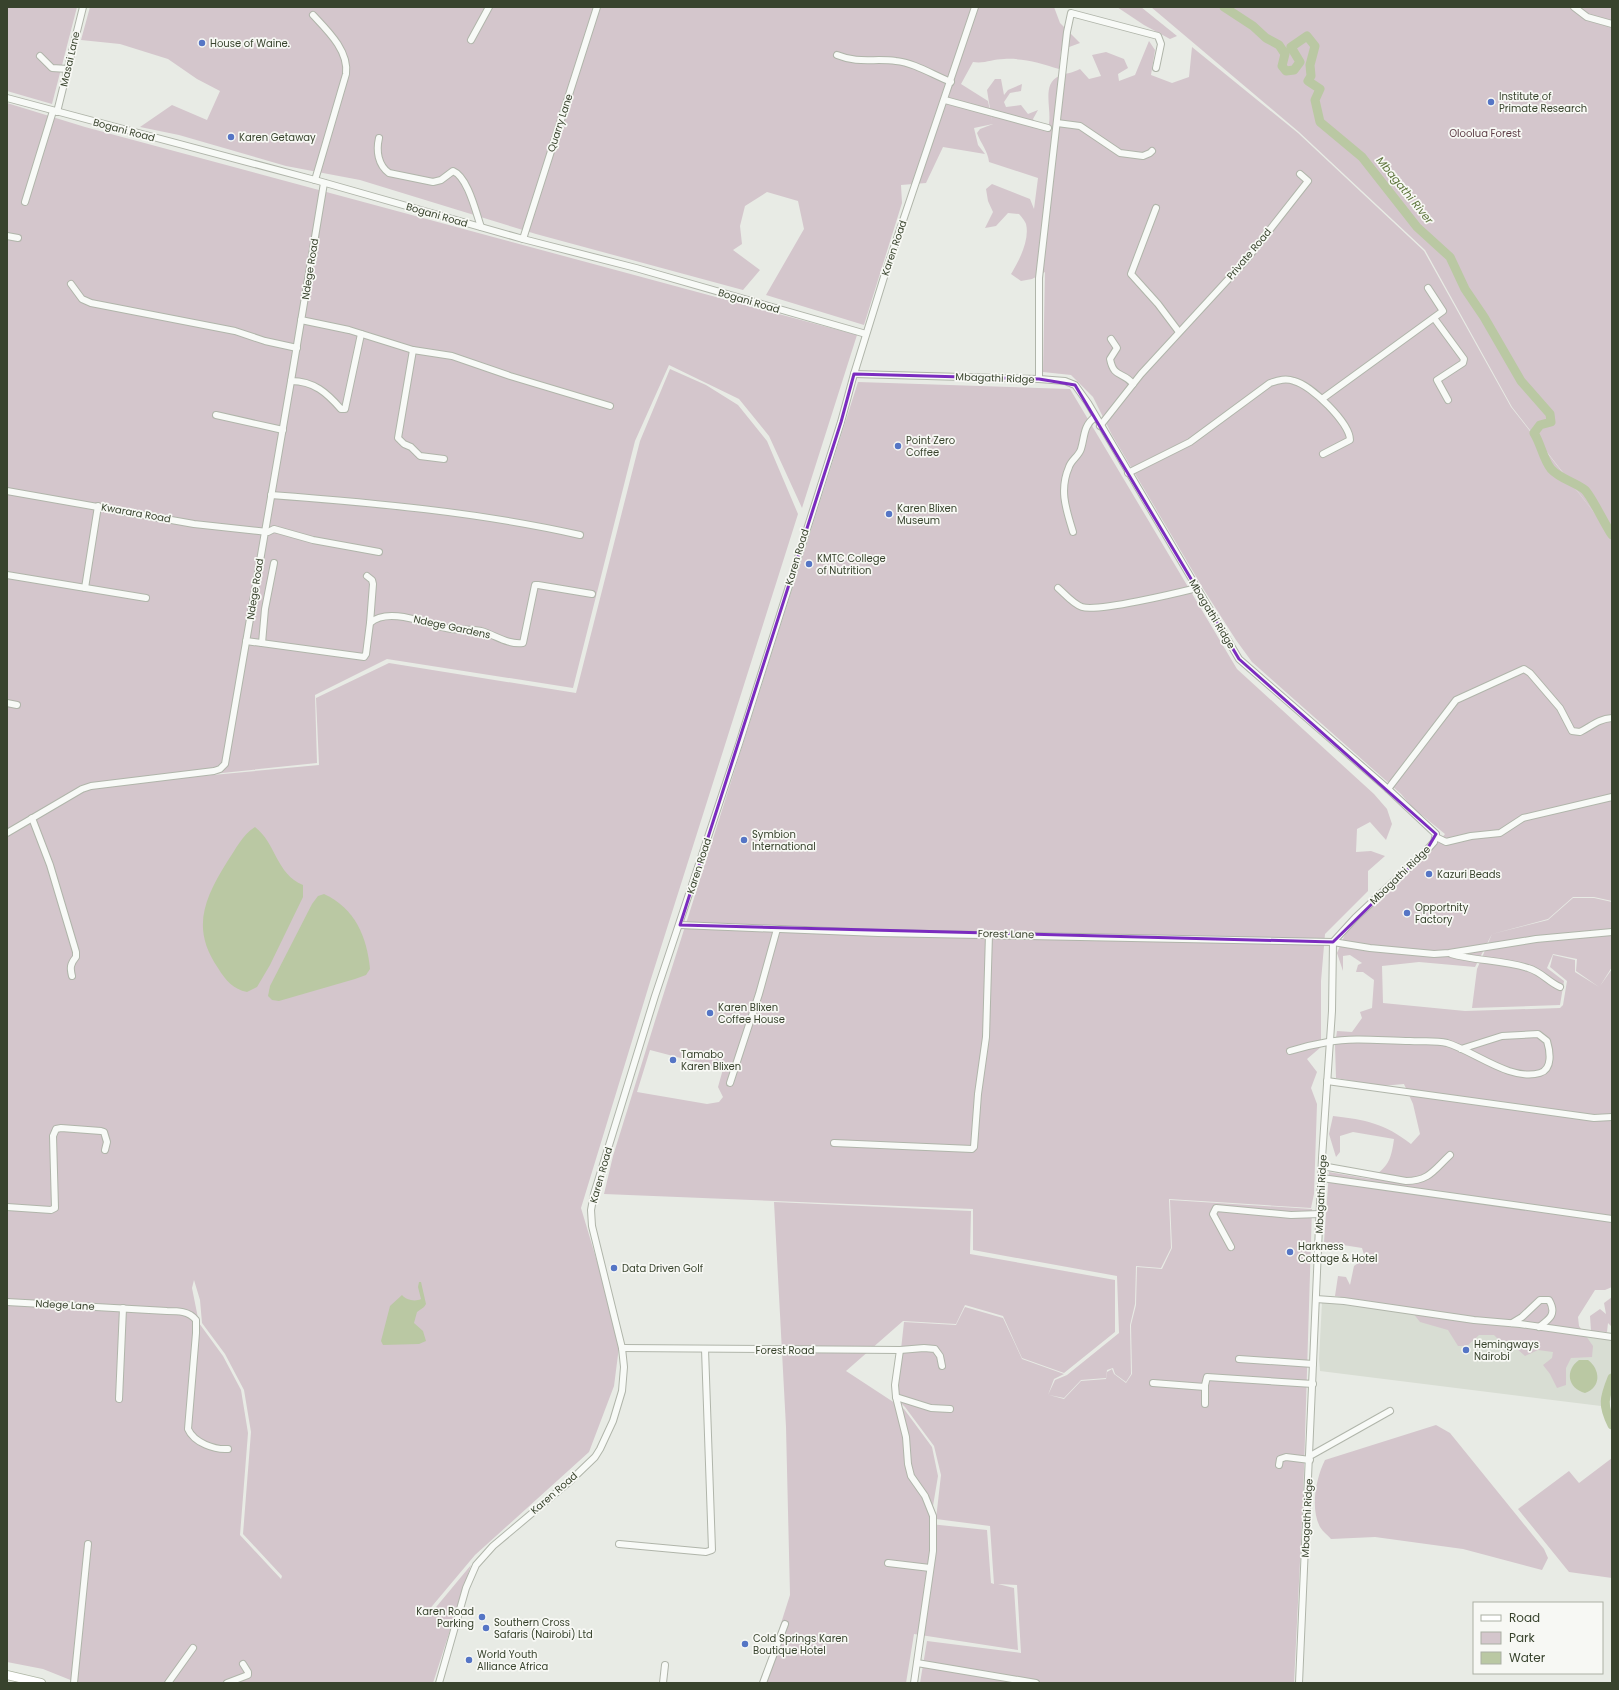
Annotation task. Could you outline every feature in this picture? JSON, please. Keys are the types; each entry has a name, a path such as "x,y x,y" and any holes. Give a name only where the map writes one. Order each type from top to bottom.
{"main road":[{"path":"7,1675 41,1683"}],"street":[{"name":"Masai Lane","path":"25,202 68,69 83,7"},
{"path":"471,40 489,7"},
{"name":"Quarry Lane","path":"523,239 597,7"},
{"path":"1574,7 1587,17 1612,24"},
{"name":"Karen Road","path":"439,1683 466,1588 476,1565 493,1546 569,1482 600,1449 613,1421 622,1391 624,1367 622,1348 595,1239 591,1218 592,1202 655,996 680,925 841,422 866,334 951,82 972,8"},
{"path":"1039,379 1039,278 1056,123 1068,32 1072,13 1158,36 1161,44 1156,68"},
{"path":"313,15 332,37 342,52 347,64 346,74 315,180"},
{"path":"838,55 856,61 895,61 910,63 951,82"},
{"path":"40,56 52,68 68,69"},
{"name":"Bogani Road","path":"7,98 315,180 523,239 636,268 866,334"},
{"path":"945,100 1048,128"},
{"path":"1056,123 1080,126 1120,153 1143,156 1150,154 1152,151"},
{"path":"379,138 378,156 384,169 389,173 432,182 441,180 453,171 458,174 468,191 481,227"},
{"name":"Private Road","path":"1100,426 1133,384 1246,260 1308,181 1300,174"},
{"name":"Ndege Road","path":"7,833 82,789 91,786 206,772 223,767 226,759 283,430 324,183"},
{"path":"1156,208 1131,274 1158,304 1179,332"},
{"path":"7,236 18,238"},
{"path":"71,284 82,299 91,303 235,331 265,341 297,348"},
{"path":"1322,399 1443,310 1428,288"},
{"path":"1434,318 1464,359 1463,363 1437,380 1448,400"},
{"path":"301,320 361,334 413,350 452,356 510,376 610,406"},
{"path":"291,381 319,387 331,397 341,409 345,409 361,334"},
{"path":"1111,339 1117,348 1110,359 1112,368 1114,371 1127,377 1133,384"},
{"path":"413,350 398,438 404,444 412,447 420,456 444,459"},
{"name":"Mbagathi Ridge","path":"854,374 1039,379 1065,381 1075,385 1240,659 1435,832 1436,837 1426,851 1355,918 1333,942 1330,1041 1322,1166 1299,1683"},
{"path":"1128,473 1190,442 1270,383 1280,379 1296,381 1322,399 1340,420 1350,439 1349,442 1323,454"},
{"path":"216,415 283,430"},
{"path":"1073,532 1063,498 1064,484 1071,461 1081,450 1087,425 1095,417"},
{"name":"Kwarara Road","path":"7,491 194,524 265,532 274,529 313,540 379,552"},
{"path":"271,495 371,503 469,515 532,525 580,536"},
{"path":"85,588 98,506"},
{"path":"262,643 265,609 274,564"},
{"path":"7,574 146,598"},
{"path":"246,641 364,657 366,654 370,623 373,584 372,580 367,576"},
{"name":"Ndege Gardens","path":"370,623 380,617 397,616 449,629 480,631 515,643 523,643 535,586 538,584 592,594"},
{"path":"1058,588 1077,605 1092,608 1167,595 1197,588"},
{"path":"1388,789 1456,700 1524,669 1527,670 1560,708 1572,731 1580,732 1602,719 1612,718"},
{"path":"7,703 17,705"},
{"path":"1436,837 1446,842 1471,836 1500,833 1524,818 1612,797"},
{"path":"32,818 50,865 76,952 76,957 71,963 70,968 72,976"},
{"name":"Forest Lane","path":"680,925 777,929 1333,942 1412,953 1449,953"},
{"path":"730,1084 759,994 777,929"},
{"path":"1449,953 1536,939 1612,932"},
{"path":"834,1143 962,1149 972,1149 974,1147 978,1094 986,1037 989,934"},
{"path":"1449,953 1468,959 1527,968 1546,976 1560,987"},
{"path":"1290,1050 1330,1041 1379,1040 1436,1042 1461,1049 1509,1071 1525,1073 1542,1073 1547,1069 1550,1059 1550,1051 1547,1041 1538,1034 1502,1036 1461,1049"},
{"path":"1327,1081 1594,1118 1612,1117"},
{"path":"7,1207 51,1210 55,1208 53,1136 56,1129 61,1128 104,1132 107,1142 105,1150"},
{"path":"1322,1166 1406,1181 1416,1181 1423,1179 1450,1155"},
{"path":"1322,1178 1612,1219"},
{"path":"1231,1247 1215,1220 1213,1214 1216,1208 1291,1215 1320,1214"},
{"path":"1316,1299 1344,1301 1474,1320 1539,1326 1612,1337"},
{"path":"1511,1323 1522,1317 1540,1300 1549,1300 1553,1307 1553,1314 1550,1319 1539,1326"},
{"name":"Ndege Lane","path":"7,1302 183,1312 194,1318 196,1333 188,1429 193,1438 214,1449 228,1449"},
{"path":"119,1399 123,1308"},
{"name":"Forest Road","path":"622,1348 900,1350 924,1348 935,1349 940,1356 942,1366"},
{"path":"619,1544 706,1552 712,1550 705,1349"},
{"path":"900,1350 895,1385 896,1397 906,1437 908,1464 911,1476 925,1496 933,1516 934,1538 914,1683"},
{"path":"1239,1359 1313,1364"},
{"path":"1205,1404 1205,1387 1207,1378 1313,1384"},
{"path":"1153,1384 1205,1387"},
{"path":"896,1397 931,1408 950,1409"},
{"path":"1279,1465 1280,1459 1286,1457 1310,1458 1390,1411"},
{"path":"74,1683 88,1544"},
{"path":"888,1563 930,1568"},
{"path":"763,1683 785,1624"},
{"path":"168,1683 193,1648"},
{"path":"917,1663 1036,1683"},
{"path":"227,1683 248,1675 243,1664"},
{"path":"662,1683 665,1665"}],"highlighted area":[{"path":"854,374 1039,379 1075,385 1239,659 1436,834 1426,851 1333,942 680,925 841,422"}],"shaded area":[{"name":"Hemingways Nairobi","path":"1322,1302 1608,1338 1612,1340 1612,1399 1601,1406 1320,1371 1319,1359"}],"green space":[{"path":"7,7 77,7 52,104 7,91"},
{"name":"Oloolua Forest","path":"90,7 1054,7 1060,23 1080,43 1061,50 1059,69 1018,59 973,62 961,84 988,101 992,121 987,90 995,79 1001,79 1004,95 1008,90 1022,84 1021,91 1010,93 1004,102 1006,107 1021,105 1028,114 1038,110 1033,119 1038,129 1047,130 1049,124 1048,101 1050,86 1053,80 1059,76 1080,69 1089,79 1101,76 1092,55 1106,52 1124,59 1128,68 1118,74 1119,81 1135,75 1149,41 1155,50 1151,75 1172,83 1189,77 1192,47 1298,133 1424,251 1511,407 1607,529 1512,407 1425,250 1299,132 1151,7 1612,7 1612,901 1594,897 1573,897 1548,919 1492,934 1548,920 1573,898 1594,898 1612,902 1612,967 1600,986 1612,969 1612,1287 1605,1290 1595,1290 1578,1317 1579,1326 1593,1346 1592,1357 1571,1358 1566,1368 1566,1385 1557,1388 1550,1374 1543,1365 1552,1358 1553,1352 1538,1350 1525,1356 1516,1348 1509,1350 1494,1335 1479,1335 1467,1346 1458,1346 1448,1330 1420,1322 1409,1308 1335,1296 1338,1276 1346,1277 1350,1285 1354,1266 1365,1258 1362,1248 1324,1242 1329,1172 1370,1179 1381,1171 1388,1163 1392,1153 1394,1139 1353,1132 1340,1136 1340,1152 1336,1157 1329,1134 1333,1116 1365,1121 1383,1127 1392,1131 1411,1144 1420,1134 1413,1104 1404,1084 1382,1086 1336,1078 1335,1045 1337,1031 1352,1032 1362,1018 1360,1012 1372,1008 1374,980 1363,972 1356,972 1358,965 1362,963 1350,955 1343,956 1343,971 1337,953 1346,932 1438,843 1445,834 1412,807 1401,794 1252,662 1204,590 1112,435 1093,397 1071,375 1043,372 1045,272 1032,279 1021,281 1011,274 1020,257 1025,243 1027,230 1026,224 1019,214 1008,213 996,226 985,228 993,212 988,201 986,189 992,184 1030,199 1034,209 1038,178 989,162 987,154 977,133 980,129 993,124 974,128 978,145 985,154 943,147 926,183 901,185 902,203 864,325 766,295 804,229 798,201 767,192 745,206 740,226 742,244 733,250 760,270 743,290 536,234 360,180 286,166 179,135 140,127 172,105 207,120 220,91 197,79 168,59 120,44 81,40","holes":["1492,934 1477,969 1472,1008 1560,1005 1564,981 1547,968 1553,954 1577,959 1576,971 1599,987 1575,972 1575,960 1553,955 1550,967 1567,981 1563,1005 1560,1008 1465,1011 1383,1003 1382,966 1419,962 1475,967"]},
{"path":"1117,7 1141,7 1177,36 1170,39 1144,25"},
{"path":"7,103 85,127 857,335 802,508 769,436 739,399 669,365 635,441 573,688 387,659 315,695 317,763 126,783 319,765 316,698 389,663 576,693 640,441 670,369 706,385 738,405 767,441 798,514 650,982 581,1208 619,1335 614,1386 589,1452 475,1555 428,1611 432,1612 471,1565 433,1683 78,1683 43,1669 7,1662","holes":["194,1280 200,1300 202,1323 225,1354 244,1390 251,1432 243,1534 282,1576 281,1579 240,1535 248,1433 241,1390 223,1356 199,1323 192,1288"]},
{"path":"858,382 1070,389 1237,669 1374,794 1387,809 1392,824 1386,840 1370,822 1357,829 1356,852 1371,851 1385,856 1368,871 1368,891 1325,934 1321,981 1321,1047 1307,1059 1317,1072 1311,1088 1317,1104 1314,1194 1311,1208 1169,1199 1171,1248 1161,1268 1136,1266 1135,1304 1130,1325 1131,1374 1126,1382 1115,1374 1113,1368 1107,1370 1106,1378 1081,1380 1064,1398 1049,1395 1064,1399 1081,1381 1106,1379 1107,1372 1112,1369 1114,1374 1126,1383 1132,1374 1131,1325 1136,1305 1137,1267 1162,1269 1172,1248 1170,1200 1312,1209 1303,1501 1294,1683 920,1683 927,1641 1021,1653 1017,1585 998,1584 1014,1588 1018,1650 914,1634 906,1683 762,1683 790,1595 786,1427 774,1202 971,1211 970,1254 1115,1280 1115,1332 1064,1373 1022,1358 1003,1316 965,1305 956,1324 903,1321 846,1371 904,1409 932,1447 938,1476 930,1524 987,1530 991,1583 994,1584 990,1526 936,1519 941,1475 934,1446 899,1401 897,1386 904,1322 956,1325 965,1307 1003,1318 1022,1359 1064,1374 1054,1379 1048,1395 1055,1380 1067,1375 1119,1333 1117,1276 973,1250 973,1209 604,1194 613,1156","holes":["650,1050 723,1069 718,1087 723,1097 719,1102 707,1104 637,1092"]},
{"path":"1612,1297 1612,1327 1608,1323 1607,1332 1591,1331 1590,1316 1600,1309 1606,1314 1604,1303"},
{"path":"1436,1425 1450,1433 1544,1549 1548,1558 1542,1570 1463,1549 1375,1537 1331,1539 1321,1529 1315,1511 1315,1493 1319,1475 1325,1460"},
{"path":"1612,1458 1612,1578 1569,1572 1518,1509 1569,1471 1579,1483"}],"water":[{"path":"255,827 268,841 281,866 287,874 303,885 303,897 270,965 257,987 247,992 234,987 221,973 210,954 205,940 203,927 204,914 212,889 227,862 243,838"},
{"path":"324,894 344,907 358,925 366,946 370,969 366,975 355,979 279,1001 272,1000 268,996 270,986 312,904 318,896"},
{"path":"419,1282 421,1282 426,1304 417,1312 414,1323 423,1331 426,1341 419,1344 383,1345 381,1341 390,1306 402,1295 411,1300 421,1299 418,1287"},
{"path":"1579,1360 1588,1360 1595,1368 1597,1373 1597,1382 1594,1387 1585,1393 1574,1387 1570,1378 1574,1364"}],"waterway":[{"name":"Mbagathi River","path":"1224,7 1253,26 1266,38 1279,45 1285,54 1282,66 1286,71 1294,70 1300,62 1291,47 1307,36 1315,46 1310,65 1311,76 1308,81 1320,89 1315,100 1320,122 1362,157 1417,227 1450,257 1465,289 1484,317 1521,381 1550,414 1551,422 1540,425 1534,433 1548,465 1559,475 1585,490 1612,535"},
{"name":"Mbagathi River","path":"1612,1378 1605,1402 1605,1407 1612,1425"}],"place":[{"name":"House of Waine.","path":"202,43"},
{"name":"Institute of Primate Research","path":"1491,102"},
{"name":"Karen Getaway","path":"231,137"},
{"name":"Point Zero Coffee","path":"898,446"},
{"name":"Karen Blixen Museum","path":"889,514"},
{"name":"KMTC College of Nutrition","path":"809,564"},
{"name":"Symbion International","path":"744,840"},
{"name":"Kazuri Beads","path":"1429,874"},
{"name":"Opportnity Factory","path":"1407,913"},
{"name":"Karen Blixen Coffee House","path":"710,1013"},
{"name":"Tamabo Karen Blixen","path":"673,1060"},
{"name":"Harkness Cottage & Hotel","path":"1290,1252"},
{"name":"Data Driven Golf","path":"614,1268"},
{"name":"Hemingways Nairobi","path":"1466,1350"},
{"name":"Karen Road Parking","path":"482,1617"},
{"name":"Southern Cross Safaris (Nairobi) Ltd","path":"486,1628"},
{"name":"Cold Springs Karen Boutique Hotel","path":"745,1644"},
{"name":"World Youth Alliance Africa","path":"469,1660"}]}
